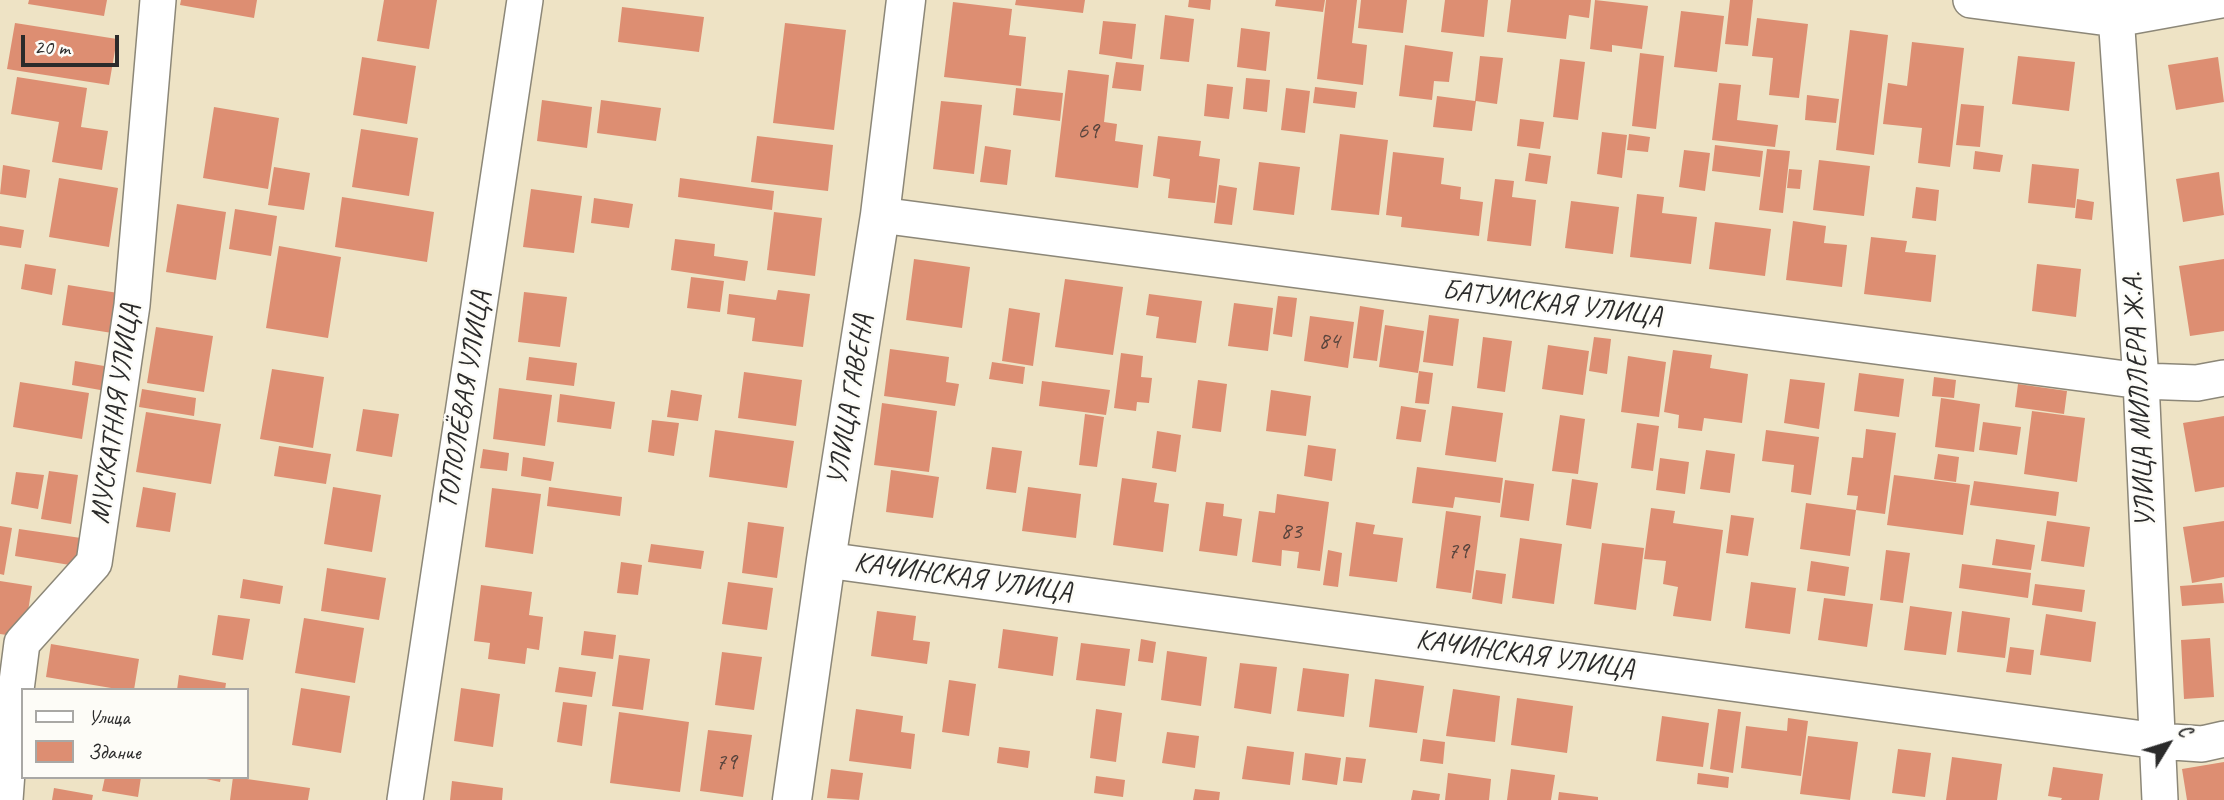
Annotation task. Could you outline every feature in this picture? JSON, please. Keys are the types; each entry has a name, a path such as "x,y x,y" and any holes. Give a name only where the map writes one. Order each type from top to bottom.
{"street":[{"name":"МУСКАТНАЯ УЛИЦА","path":"5,800 22,643 94,564 132,305 158,0"},
{"name":"ТОПОЛЁВАЯ УЛИЦА","path":"405,800 525,0"},
{"name":"УЛИЦА ГАВЕНА","path":"792,800 880,215 906,0"},
{"path":"1971,0 2115,10 2221,0"},
{"name":"УЛИЦА МИЛЛЕРА Ж.А.","path":"2115,10 2141,381 2160,800"},
{"name":"БАТУМСКАЯ УЛИЦА","path":"880,215 2141,381 2197,383 2224,378"},
{"name":"КАЧИНСКАЯ УЛИЦА","path":"826,560 2158,741 2202,744 2224,740"}],"building":[{"path":"29,0 107,0 104,16 28,4"},
{"path":"181,0 257,0 254,18 180,5"},
{"path":"384,0 437,0 429,49 377,41"},
{"path":"1016,0 1085,0 1083,13 1015,5"},
{"path":"1189,0 1211,0 1210,10 1188,7"},
{"path":"1276,0 1325,0 1323,12 1275,6"},
{"path":"1326,0 1357,0 1352,43 1367,45 1363,85 1317,79"},
{"path":"1361,0 1407,0 1403,33 1358,28"},
{"path":"1445,0 1488,0 1484,37 1441,32"},
{"path":"1511,0 1591,0 1589,18 1569,15 1566,39 1507,32"},
{"path":"1595,0 1648,6 1642,49 1612,45 1612,52 1590,49"},
{"path":"1730,0 1753,0 1748,46 1725,44"},
{"path":"953,2 1012,9 1009,35 1026,37 1021,86 944,77"},
{"path":"622,7 704,17 699,52 618,42"},
{"path":"1681,11 1724,16 1717,72 1674,67"},
{"path":"1165,15 1194,19 1189,62 1160,59"},
{"path":"1757,18 1808,24 1799,98 1769,95 1773,58 1752,56"},
{"path":"1103,21 1136,24 1132,59 1099,54"},
{"path":"15,23 117,39 109,85 7,69"},
{"path":"785,23 846,30 834,130 773,123"},
{"path":"1241,28 1270,32 1266,71 1237,67"},
{"path":"1850,30 1888,35 1874,155 1836,150"},
{"path":"1912,42 1964,48 1950,167 1918,163 1922,128 1883,124 1888,83 1907,86"},
{"path":"1405,45 1453,52 1449,82 1434,81 1432,100 1399,96"},
{"path":"1640,53 1664,56 1656,129 1632,126"},
{"path":"1480,56 1503,58 1497,104 1476,101 1472,131 1433,127 1437,96 1475,101"},
{"path":"2018,56 2075,62 2069,111 2012,104"},
{"path":"362,57 416,66 407,124 353,115"},
{"path":"2218,57 2224,102 2176,110 2168,65"},
{"path":"1560,59 1585,62 1578,120 1553,117"},
{"path":"1116,62 1144,65 1141,91 1112,88"},
{"path":"1068,70 1109,75 1104,122 1117,124 1115,141 1143,145 1138,188 1055,177"},
{"path":"17,77 87,88 81,127 108,131 102,170 52,162 59,122 11,114"},
{"path":"1246,78 1270,80 1267,112 1243,109"},
{"path":"1719,83 1741,85 1737,120 1778,125 1775,147 1712,140"},
{"path":"1207,84 1233,87 1229,119 1204,116"},
{"path":"1315,87 1357,92 1355,108 1313,103"},
{"path":"1016,88 1063,93 1060,121 1013,115"},
{"path":"1286,88 1310,91 1305,133 1281,130"},
{"path":"1807,95 1839,99 1836,123 1805,120"},
{"path":"542,100 592,107 587,148 537,141"},
{"path":"601,100 661,108 656,141 597,133"},
{"path":"941,101 982,105 974,174 933,169"},
{"path":"1961,104 1984,106 1980,147 1956,145"},
{"path":"214,107 279,118 268,189 203,178"},
{"path":"1520,119 1544,122 1540,149 1517,146"},
{"path":"361,129 418,138 409,196 352,187"},
{"path":"1602,132 1627,135 1622,178 1597,174"},
{"path":"1340,134 1388,140 1379,215 1331,210"},
{"path":"1629,134 1650,137 1648,152 1627,150"},
{"path":"757,136 833,145 828,191 751,182"},
{"path":"1158,136 1201,141 1199,156 1220,159 1215,203 1168,198 1170,179 1153,176"},
{"path":"1715,145 1763,151 1760,177 1712,171"},
{"path":"985,146 1011,150 1007,185 980,182"},
{"path":"1767,149 1790,151 1783,213 1759,210"},
{"path":"1684,150 1710,153 1705,191 1679,187"},
{"path":"1975,151 2003,155 2000,172 1973,169"},
{"path":"1393,152 1444,158 1441,184 1461,187 1460,199 1483,202 1479,236 1401,227 1402,217 1386,215"},
{"path":"1529,153 1551,156 1547,184 1525,181"},
{"path":"1819,160 1870,166 1864,216 1813,210"},
{"path":"1259,162 1300,167 1294,215 1253,210"},
{"path":"2032,164 2079,169 2075,208 2028,203"},
{"path":"3,165 30,170 26,198 0,194"},
{"path":"274,167 310,173 304,210 268,205"},
{"path":"1789,169 1802,170 1800,189 1787,188"},
{"path":"2219,172 2224,215 2183,222 2176,179"},
{"path":"59,178 118,188 109,247 49,237"},
{"path":"680,178 774,191 772,210 678,197"},
{"path":"1495,179 1514,181 1512,197 1536,200 1531,246 1487,241"},
{"path":"1219,185 1237,188 1232,225 1214,223"},
{"path":"1916,187 1939,190 1936,221 1912,218"},
{"path":"531,189 582,196 574,253 523,247"},
{"path":"1637,194 1664,197 1662,213 1697,217 1691,264 1630,257"},
{"path":"342,197 434,212 427,262 335,247"},
{"path":"594,198 633,204 629,228 591,223"},
{"path":"2077,199 2094,202 2092,220 2075,218"},
{"path":"1571,201 1619,207 1613,254 1565,248"},
{"path":"177,204 226,212 216,280 166,272"},
{"path":"235,209 277,216 271,256 229,249"},
{"path":"774,212 822,218 815,276 767,270"},
{"path":"1793,221 1826,226 1824,243 1847,245 1842,287 1786,280"},
{"path":"1715,222 1771,229 1765,276 1709,269"},
{"path":"0,226 24,230 21,248 0,245"},
{"path":"1871,237 1907,241 1905,252 1936,255 1931,302 1864,294"},
{"path":"675,239 715,244 714,256 748,261 745,281 671,270"},
{"path":"279,246 341,257 328,338 266,328"},
{"path":"914,259 970,267 962,328 906,320"},
{"path":"2224,259 2224,331 2190,336 2179,266"},
{"path":"25,264 56,269 52,295 21,289"},
{"path":"2037,264 2081,269 2076,317 2032,311"},
{"path":"691,277 724,281 720,312 687,308"},
{"path":"1065,279 1123,287 1113,355 1055,347"},
{"path":"68,285 118,293 112,333 62,325"},
{"path":"778,290 810,294 803,347 752,341 755,318 727,314 729,294 776,300"},
{"path":"524,292 567,297 560,347 518,342"},
{"path":"1149,294 1202,301 1196,343 1156,338 1159,317 1146,315"},
{"path":"1278,296 1297,298 1292,337 1273,334"},
{"path":"1234,303 1273,308 1268,351 1228,346"},
{"path":"1360,306 1384,310 1377,361 1353,358"},
{"path":"1009,308 1040,313 1033,366 1002,361"},
{"path":"1429,315 1459,319 1453,366 1423,362"},
{"path":"1310,316 1354,322 1348,368 1304,361"},
{"path":"1385,325 1424,331 1418,373 1379,367"},
{"path":"156,327 213,336 204,392 147,383"},
{"path":"1483,337 1512,341 1505,392 1477,388"},
{"path":"1594,337 1611,339 1607,374 1589,371"},
{"path":"1548,345 1589,351 1583,395 1542,389"},
{"path":"890,349 949,357 946,382 959,384 955,406 884,396"},
{"path":"1673,350 1712,355 1710,368 1748,374 1742,423 1704,418 1702,431 1678,428 1679,415 1664,412"},
{"path":"1121,353 1143,356 1141,377 1152,378 1149,403 1137,402 1136,411 1114,408"},
{"path":"1628,356 1666,362 1659,417 1621,412"},
{"path":"529,357 577,363 574,386 526,380"},
{"path":"75,361 110,367 106,391 72,385"},
{"path":"992,362 1025,367 1023,384 989,379"},
{"path":"272,369 324,377 313,448 260,439"},
{"path":"1419,371 1433,373 1429,404 1415,403"},
{"path":"744,372 802,380 796,426 738,418"},
{"path":"1859,373 1904,379 1899,417 1854,411"},
{"path":"1934,377 1956,380 1954,398 1932,396"},
{"path":"1790,379 1825,383 1819,429 1784,423"},
{"path":"1198,380 1227,384 1221,432 1192,428"},
{"path":"1042,381 1110,390 1106,415 1039,406"},
{"path":"20,382 89,393 82,439 13,427"},
{"path":"2018,384 2067,391 2064,414 2015,407"},
{"path":"499,388 552,395 545,446 493,439"},
{"path":"142,389 196,398 194,416 139,407"},
{"path":"671,390 702,395 698,421 667,417"},
{"path":"1271,390 1311,396 1306,436 1266,431"},
{"path":"560,394 615,402 611,429 557,422"},
{"path":"1941,398 1980,404 1974,452 1935,447"},
{"path":"882,403 937,411 929,472 874,465"},
{"path":"1401,406 1426,410 1421,442 1396,439"},
{"path":"1452,406 1503,413 1496,462 1445,455"},
{"path":"363,409 399,414 392,457 356,451"},
{"path":"2032,411 2085,418 2077,482 2024,474"},
{"path":"146,412 221,424 211,484 136,472"},
{"path":"1085,414 1104,417 1097,467 1079,465"},
{"path":"1560,415 1585,419 1578,474 1552,471"},
{"path":"2224,416 2224,487 2195,492 2183,423"},
{"path":"652,420 679,423 674,456 648,452"},
{"path":"1983,422 2021,427 2017,455 1979,450"},
{"path":"1637,423 1659,426 1653,471 1631,468"},
{"path":"1866,429 1896,433 1885,514 1856,510 1858,496 1847,495 1852,457 1863,458"},
{"path":"715,430 794,441 787,488 709,477"},
{"path":"1766,430 1819,437 1811,495 1791,492 1794,465 1762,461"},
{"path":"1157,431 1181,435 1176,472 1152,468"},
{"path":"1308,445 1336,449 1332,481 1304,476"},
{"path":"279,446 331,454 326,484 274,476"},
{"path":"992,447 1022,451 1016,493 986,489"},
{"path":"483,449 509,453 507,471 480,468"},
{"path":"1706,450 1735,454 1730,493 1700,489"},
{"path":"1938,454 1959,457 1956,482 1934,479"},
{"path":"523,457 554,462 551,481 521,476"},
{"path":"1660,458 1689,462 1685,494 1656,490"},
{"path":"1417,467 1503,478 1500,503 1455,497 1453,508 1412,503"},
{"path":"891,470 939,477 933,518 886,512"},
{"path":"49,471 78,475 71,524 41,519"},
{"path":"16,472 44,475 38,509 11,504"},
{"path":"1894,475 1970,485 1963,535 1887,525"},
{"path":"1122,478 1157,483 1154,502 1169,504 1163,552 1113,545"},
{"path":"1572,479 1598,483 1591,529 1566,525"},
{"path":"1505,480 1534,484 1529,521 1500,517"},
{"path":"1974,481 2059,492 2056,516 1970,505"},
{"path":"143,487 176,493 170,532 136,527"},
{"path":"333,487 381,495 372,552 324,544"},
{"path":"549,487 622,497 620,516 547,506"},
{"path":"1028,487 1081,494 1076,538 1022,531"},
{"path":"492,488 541,494 533,554 485,547"},
{"path":"1277,494 1329,502 1320,571 1297,568 1299,552 1282,550 1281,566 1252,562 1259,511 1275,513"},
{"path":"1206,502 1224,504 1223,516 1242,519 1237,556 1199,551"},
{"path":"1806,503 1856,510 1850,556 1800,549"},
{"path":"1651,508 1675,511 1673,523 1723,530 1711,621 1673,616 1678,587 1663,584 1666,561 1644,559"},
{"path":"1446,511 1481,516 1471,593 1436,588"},
{"path":"1731,515 1754,518 1748,556 1726,553"},
{"path":"2047,521 2090,527 2084,567 2041,561"},
{"path":"2224,521 2224,577 2192,583 2183,527"},
{"path":"748,522 784,527 777,578 742,573"},
{"path":"1356,522 1375,525 1373,534 1403,538 1397,582 1349,576"},
{"path":"0,526 12,528 4,575 0,574"},
{"path":"19,529 81,538 76,566 15,556"},
{"path":"1520,538 1562,544 1554,604 1512,598"},
{"path":"1996,539 2035,545 2031,570 1992,565"},
{"path":"1602,543 1644,548 1636,610 1594,604"},
{"path":"651,544 704,551 701,569 648,562"},
{"path":"1328,550 1342,553 1338,587 1323,585"},
{"path":"1886,550 1910,553 1903,603 1880,600"},
{"path":"1811,561 1849,567 1845,596 1807,591"},
{"path":"621,562 642,565 638,595 617,593"},
{"path":"1962,564 2031,573 2028,598 1959,588"},
{"path":"327,568 386,578 379,620 321,611"},
{"path":"1476,570 1506,574 1502,604 1472,599"},
{"path":"243,579 283,586 280,604 240,598"},
{"path":"0,581 32,586 26,624 16,622 14,636 0,634"},
{"path":"728,582 773,588 767,630 722,624"},
{"path":"1751,582 1796,588 1790,634 1745,628"},
{"path":"2222,583 2224,603 2182,606 2180,586"},
{"path":"2035,584 2085,590 2082,612 2032,605"},
{"path":"481,585 532,592 529,615 543,617 539,650 527,648 525,664 488,659 490,643 474,641"},
{"path":"1824,598 1873,604 1867,647 1818,640"},
{"path":"1910,606 1952,612 1946,655 1904,650"},
{"path":"877,611 916,616 913,640 930,642 927,664 871,656"},
{"path":"1962,611 2010,618 2005,658 1957,652"},
{"path":"2046,614 2096,622 2091,662 2040,655"},
{"path":"218,615 250,619 243,660 212,655"},
{"path":"304,618 364,628 355,683 295,673"},
{"path":"1003,629 1058,637 1053,676 998,668"},
{"path":"584,631 616,635 613,659 581,655"},
{"path":"2210,638 2214,697 2184,699 2181,640"},
{"path":"1141,639 1156,642 1153,663 1138,661"},
{"path":"1081,643 1130,649 1125,686 1076,680"},
{"path":"51,644 139,659 134,688 111,688 46,677"},
{"path":"2010,647 2034,650 2031,675 2006,672"},
{"path":"1167,651 1207,657 1201,706 1161,700"},
{"path":"722,652 762,657 754,710 715,705"},
{"path":"619,655 650,659 643,710 612,706"},
{"path":"1240,663 1277,667 1271,714 1234,708"},
{"path":"559,667 596,672 592,697 555,692"},
{"path":"1303,668 1349,674 1344,717 1297,711"},
{"path":"179,675 226,683 225,688 177,688"},
{"path":"1375,679 1424,686 1417,733 1369,727"},
{"path":"949,680 976,684 969,736 942,732"},
{"path":"301,688 350,696 341,753 292,745"},
{"path":"461,688 500,694 493,747 454,741"},
{"path":"1453,689 1500,696 1495,742 1446,736"},
{"path":"1517,698 1573,706 1567,753 1511,745"},
{"path":"563,702 587,705 582,746 557,742"},
{"path":"856,709 903,716 901,732 915,734 911,769 849,761"},
{"path":"1096,709 1122,713 1116,762 1090,758"},
{"path":"1718,709 1741,712 1733,773 1710,769"},
{"path":"619,712 689,722 680,792 610,783"},
{"path":"1662,716 1709,723 1703,767 1656,761"},
{"path":"1788,718 1808,721 1801,776 1741,768 1746,726 1787,731"},
{"path":"708,730 752,735 743,797 700,791"},
{"path":"1167,732 1199,736 1195,768 1162,763"},
{"path":"1808,736 1858,742 1850,800 1800,794"},
{"path":"1423,739 1445,742 1443,764 1420,761"},
{"path":"1247,746 1294,752 1290,785 1242,779"},
{"path":"999,747 1030,751 1028,768 997,763"},
{"path":"1898,749 1931,753 1925,797 1892,793"},
{"path":"1305,753 1341,758 1337,785 1302,780"},
{"path":"1346,757 1366,759 1362,783 1343,781"},
{"path":"1952,757 2002,764 1997,800 1946,800"},
{"path":"2224,762 2224,800 2187,800 2182,769"},
{"path":"2053,767 2103,774 2099,800 2061,800 2062,798 2048,796"},
{"path":"831,769 863,773 859,800 827,798"},
{"path":"1511,769 1555,775 1551,800 1507,800"},
{"path":"1448,773 1491,779 1489,800 1445,800"},
{"path":"1698,773 1729,777 1728,788 1697,784"},
{"path":"1096,776 1125,780 1123,797 1094,793"},
{"path":"105,779 141,779 138,797 102,791"},
{"path":"233,779 310,788 308,800 230,800"},
{"path":"452,781 503,788 502,800 450,800"},
{"path":"54,788 93,795 92,800 52,800"},
{"path":"1195,789 1220,792 1219,800 1193,800"},
{"path":"1413,790 1440,794 1439,800 1411,800"},
{"path":"1559,792 1598,797 1598,800 1558,800"}]}
